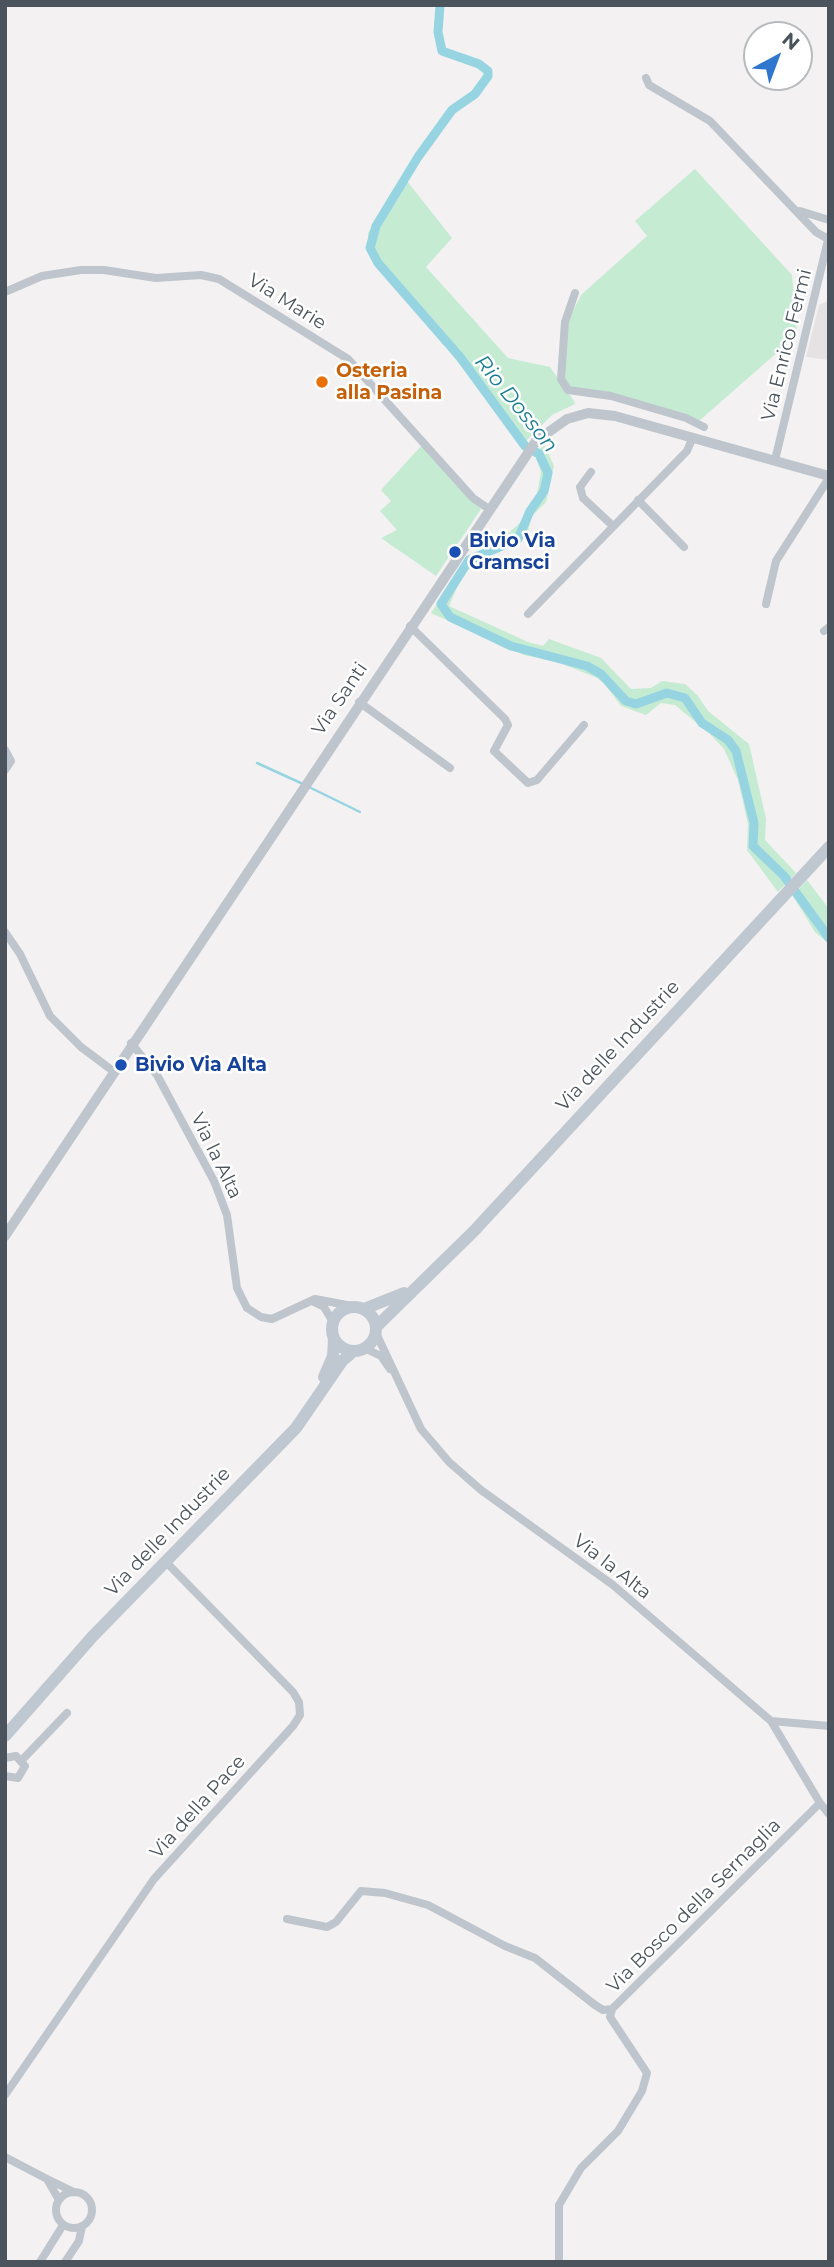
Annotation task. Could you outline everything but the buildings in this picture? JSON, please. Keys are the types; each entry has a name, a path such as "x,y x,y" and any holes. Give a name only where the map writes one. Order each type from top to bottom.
{"main road":[{"name":"Via delle Industrie","path":"376,1330 435,1271 829,847"},
{"name":"Via delle Industrie","path":"358,1308 402,1295 435,1271"},
{"path":"358,1308 374,1320 376,1330 359,1350 342,1348 334,1339 333,1322 340,1311 358,1308"},
{"name":"Via delle Industrie","path":"5,1725 86,1635 301,1410 326,1373 333,1356 334,1339"},
{"name":"Via delle Industrie","path":"5,1736 59,1673 296,1428 342,1361 359,1350"}],"street":[{"path":"646,78 649,85 710,121 816,232 829,238"},
{"path":"794,208 829,220"},
{"name":"Via Enrico Fermi","path":"775,460 829,238"},
{"name":"Via Marie","path":"5,292 42,276 82,270 104,270 156,278 201,275 219,279 348,359 472,498 489,509"},
{"path":"575,293 565,322 561,379 568,390 611,396 686,418 704,428"},
{"name":"Via Santi","path":"5,1236 131,1043 536,441 567,419 588,414 615,416 829,477"},
{"path":"528,614 687,451 692,439"},
{"path":"591,472 580,487 583,498 613,526"},
{"path":"766,604 776,561 829,477"},
{"path":"638,500 684,547"},
{"path":"410,626 505,719 508,725 494,751 528,783 537,780 584,725"},
{"path":"359,702 450,768"},
{"path":"5,750 11,761 5,770"},
{"path":"5,932 20,954 50,1016 81,1046 113,1071"},
{"name":"Via la Alta","path":"131,1043 157,1075 218,1190 227,1215 242,1301 261,1317 272,1319 310,1301"},
{"path":"310,1301 320,1299 358,1308"},
{"path":"310,1301 324,1307 333,1322"},
{"path":"376,1330 404,1393"},
{"path":"359,1350 384,1360 404,1393"},
{"name":"Via la Alta","path":"404,1393 421,1429 449,1462 481,1490 613,1585 771,1721"},
{"name":"Via della Pace","path":"5,2095 154,1879 300,1715 299,1702 293,1692 166,1562"},
{"path":"6,1779 14,1779 23,1773 22,1760 67,1713"},
{"path":"771,1721 829,1726"},
{"path":"771,1721 829,1814"},
{"path":"5,1758 13,1755 22,1760"},
{"name":"Via Bosco della Sernaglia","path":"559,2262 559,2204 581,2168 618,2132 642,2091 647,2073 610,2017 612,2009 820,1803"},
{"path":"287,1919 327,1927 336,1922 361,1891 385,1893 428,1905 535,1958 603,2010 612,2009"},
{"path":"5,2157 85,2196 91,2206 90,2218 82,2226 72,2228 63,2225 57,2216 59,2200 47,2179"},
{"path":"59,2200 74,2192"},
{"path":"40,2262 63,2225"},
{"path":"65,2262 79,2241 82,2226"}],"shaded area":[{"path":"829,300 829,360 806,357 819,305"}],"green space":[{"path":"695,169 792,275 797,335 699,421 571,389 562,374 570,316 582,294 647,236 635,221"},
{"path":"403,176 452,238 426,267 508,358 550,367 574,401 575,404 552,415 524,443 368,252 368,233"},
{"path":"544,444 554,466 546,502 532,516 528,531 518,543 482,559 463,573 449,606 528,642 543,646 549,639 601,658 631,689 651,688 662,681 685,684 698,696 708,711 749,744 766,819 765,840 796,873 778,892 747,850 748,824 738,780 724,749 675,705 661,703 646,715 621,706 603,682 595,677 560,663 524,655 431,613 468,557 497,543 522,521 537,494 541,472 535,455"},
{"path":"422,445 481,509 436,576 381,538 397,530 380,511 391,501 381,490"},
{"path":"807,880 829,909 829,944 815,932 793,896"}],"waterway":[{"name":"Rio Dosson","path":"440,5 438,32 442,51 479,64 488,71 488,76 475,94 452,110 418,157 376,226 370,248 378,263 460,357 525,446 539,454 548,473 544,491 530,511 518,539 469,560 441,604 450,617 511,646 587,666 601,674 626,701 636,704 667,693 685,698 702,723 728,740 736,751 754,823 753,846 784,876 829,938"},
{"path":"257,763 303,784"},
{"path":"309,787 360,812"}],"place":[{"name":"Osteria alla Pasina","path":"322,382"},
{"name":"Bivio Via Gramsci","path":"455,552"},
{"name":"Bivio Via Alta","path":"121,1065"}]}
